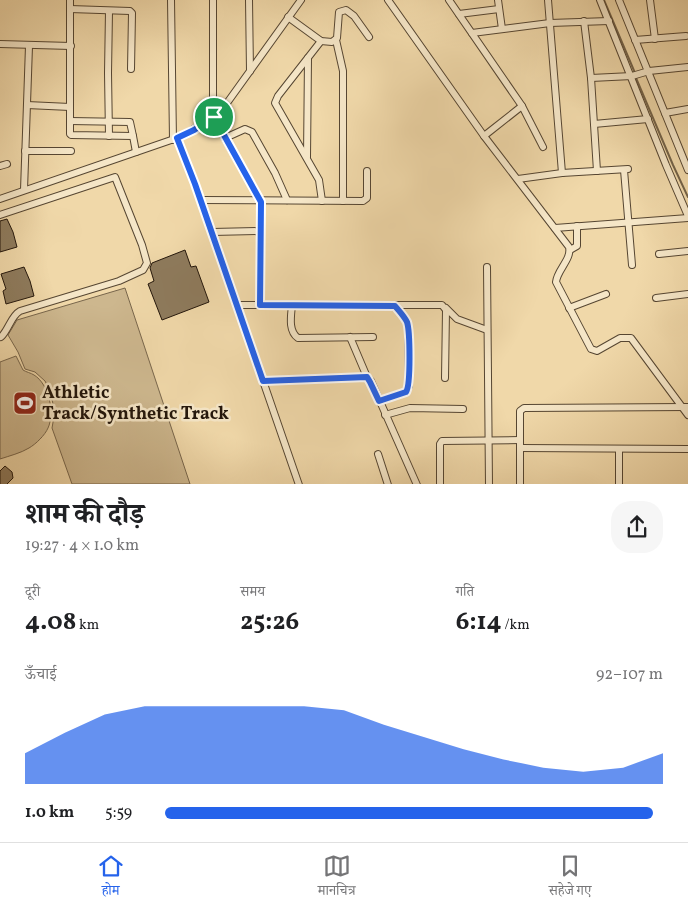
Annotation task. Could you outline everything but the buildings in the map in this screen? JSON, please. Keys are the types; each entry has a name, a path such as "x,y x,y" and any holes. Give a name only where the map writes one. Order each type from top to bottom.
{"street":[{"path":"70,0 71,135 134,136"},
{"path":"171,0 175,139 212,232 299,484"},
{"path":"213,0 214,117 261,202 260,305"},
{"path":"248,0 250,71"},
{"path":"0,199 175,139 214,117 227,103 301,0"},
{"path":"449,0 522,106 543,147"},
{"path":"498,0 502,28"},
{"path":"548,0 562,173"},
{"path":"555,228 688,217 648,119 633,76 600,0"},
{"path":"619,0 646,72 688,170"},
{"path":"650,0 655,39"},
{"path":"392,1 484,136 570,250"},
{"path":"70,9 128,10 131,12 131,69"},
{"path":"459,14 499,9"},
{"path":"109,10 109,136"},
{"path":"343,201 343,71 336,40 339,14 344,10 352,14 369,37"},
{"path":"288,17 321,41 329,42 336,40"},
{"path":"584,21 597,171"},
{"path":"472,33 550,23 609,21"},
{"path":"635,40 686,36"},
{"path":"321,41 278,96 275,103 320,182 322,201"},
{"path":"0,44 71,46"},
{"path":"24,190 29,46"},
{"path":"307,159 308,58"},
{"path":"590,78 633,76 646,72 688,67"},
{"path":"27,105 70,107"},
{"path":"484,136 522,106"},
{"path":"665,113 688,108"},
{"path":"594,124 648,119"},
{"path":"70,121 130,122 136,152"},
{"path":"224,138 245,129 252,132 287,200"},
{"path":"25,151 71,151"},
{"path":"200,200 261,202 287,200 362,201 366,199 367,170"},
{"path":"518,179 562,173 626,170 632,265"},
{"path":"0,215 115,177 142,245 147,263 143,270 119,281 20,311 14,315 7,331 0,337"},
{"path":"577,226 577,246 570,250 556,279 556,284 592,351 596,351 620,338 631,338 686,407 688,415"},
{"path":"212,232 261,231"},
{"path":"659,254 688,251"},
{"path":"487,267 489,484"},
{"path":"569,308 606,294"},
{"path":"656,298 688,294"},
{"path":"237,305 440,305 457,319 487,330"},
{"path":"292,305 291,324 298,338 373,337"},
{"path":"379,401 406,392 409,386 408,325 395,306"},
{"path":"445,378 446,308"},
{"path":"350,337 417,484"},
{"path":"263,381 367,377"},
{"path":"520,484 520,411 524,408 686,407"},
{"path":"385,415 410,408 463,409"},
{"path":"440,484 441,442 520,440"},
{"path":"520,448 688,449"},
{"path":"619,448 619,484"},
{"path":"378,454 388,484"}],"shaded area":[{"path":"125,288 190,484 72,484 52,428 55,411 49,389 45,381 35,372 25,369 8,335 17,320"},
{"name":"Athletic Track/Synthetic Track","path":"16,356 23,370 34,375 44,385 51,407 50,422 45,434 32,446 19,453 0,459 0,362"}],"waterway":[{"path":"604,0 635,73"},
{"path":"636,78 688,197"}],"place":[{"name":"Athletic Track/Synthetic Track","path":"25,403"}],"route":[{"path":"214,117 261,202 260,305 395,306 408,325 410,374 408,391 379,401 367,377 263,381 195,184 177,138 214,117"}]}
